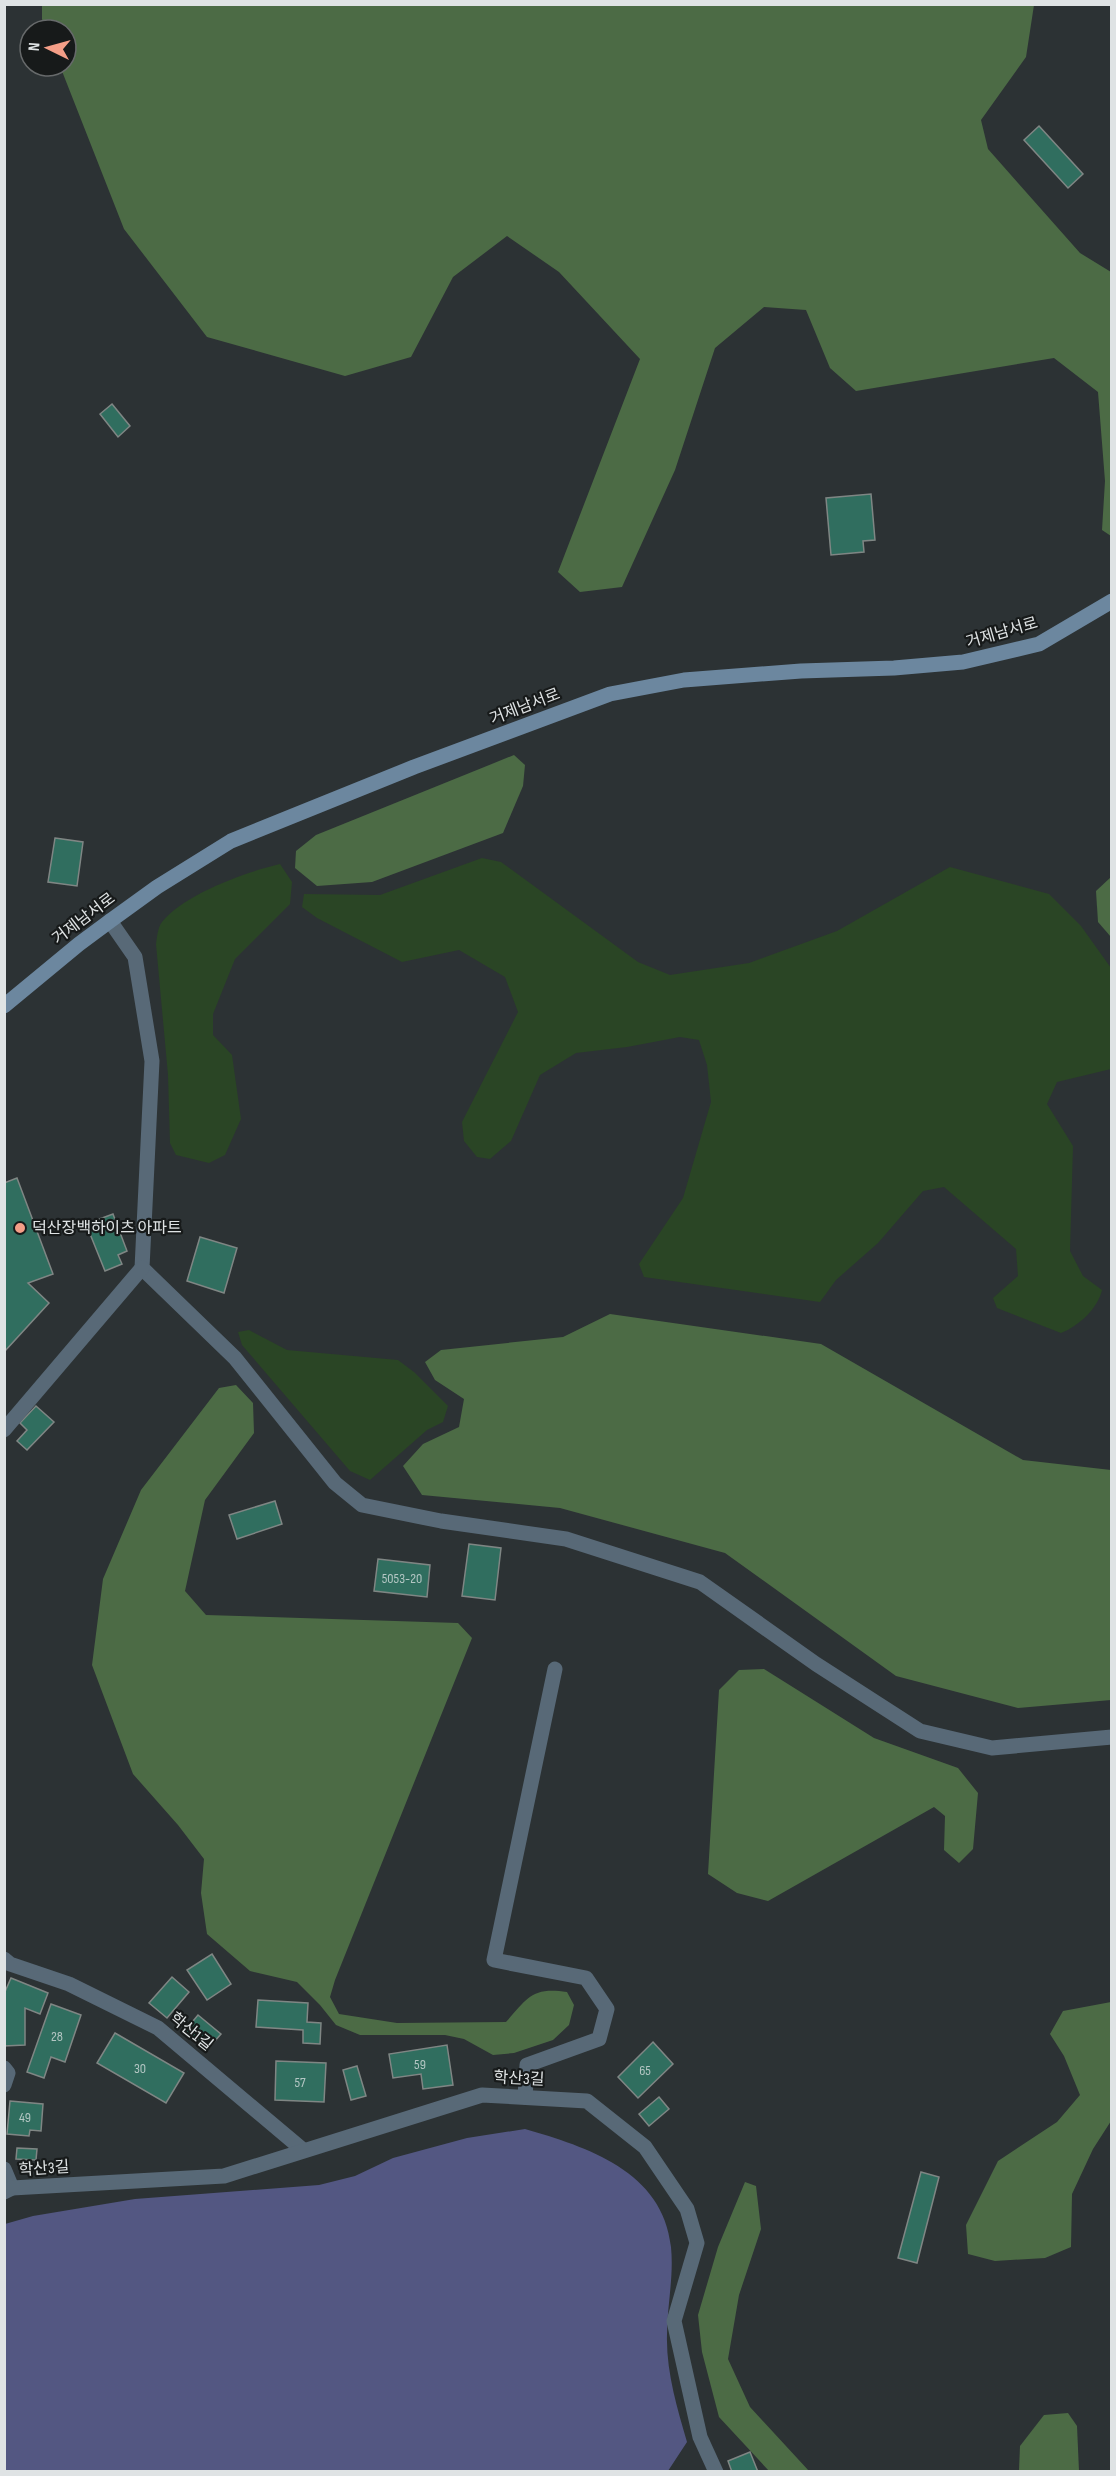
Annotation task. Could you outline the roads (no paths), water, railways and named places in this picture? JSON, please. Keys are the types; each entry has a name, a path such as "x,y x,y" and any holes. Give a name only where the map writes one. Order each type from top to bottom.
{"main road":[{"name":"거제남서로","path":"4,1006 110,921 231,841 414,767 610,694 684,680 801,670 894,668 963,662 1039,644 1112,601"}],"street":[{"path":"4,1430 142,1268 152,1061 135,957 110,921"},
{"path":"142,1268 235,1358 335,1483 362,1505 441,1521 566,1539 700,1582 816,1664 920,1731 992,1748 1112,1737"},
{"path":"525,2097 527,2065 599,2039 608,2009 586,1978 494,1960 555,1669"},
{"name":"학산1길","path":"6,1966 69,1984 158,2028 303,2150"},
{"path":"4,2068 8,2073 4,2085"},
{"name":"학산3길","path":"8,2190 224,2176 482,2095 587,2101 645,2147 687,2209 697,2243 674,2322 700,2437 716,2472"},
{"path":"4,2169 8,2190"}],"water":[{"path":"525,2129 573,2144 618,2166 638,2181 654,2199 665,2221 672,2258 667,2324 668,2362 687,2442 668,2471 5,2472 5,2224 33,2216 135,2199 319,2185 355,2176 393,2158 467,2138"}],"place":[{"name":"덕산장백하이츠 아파트","path":"20,1228"}]}
